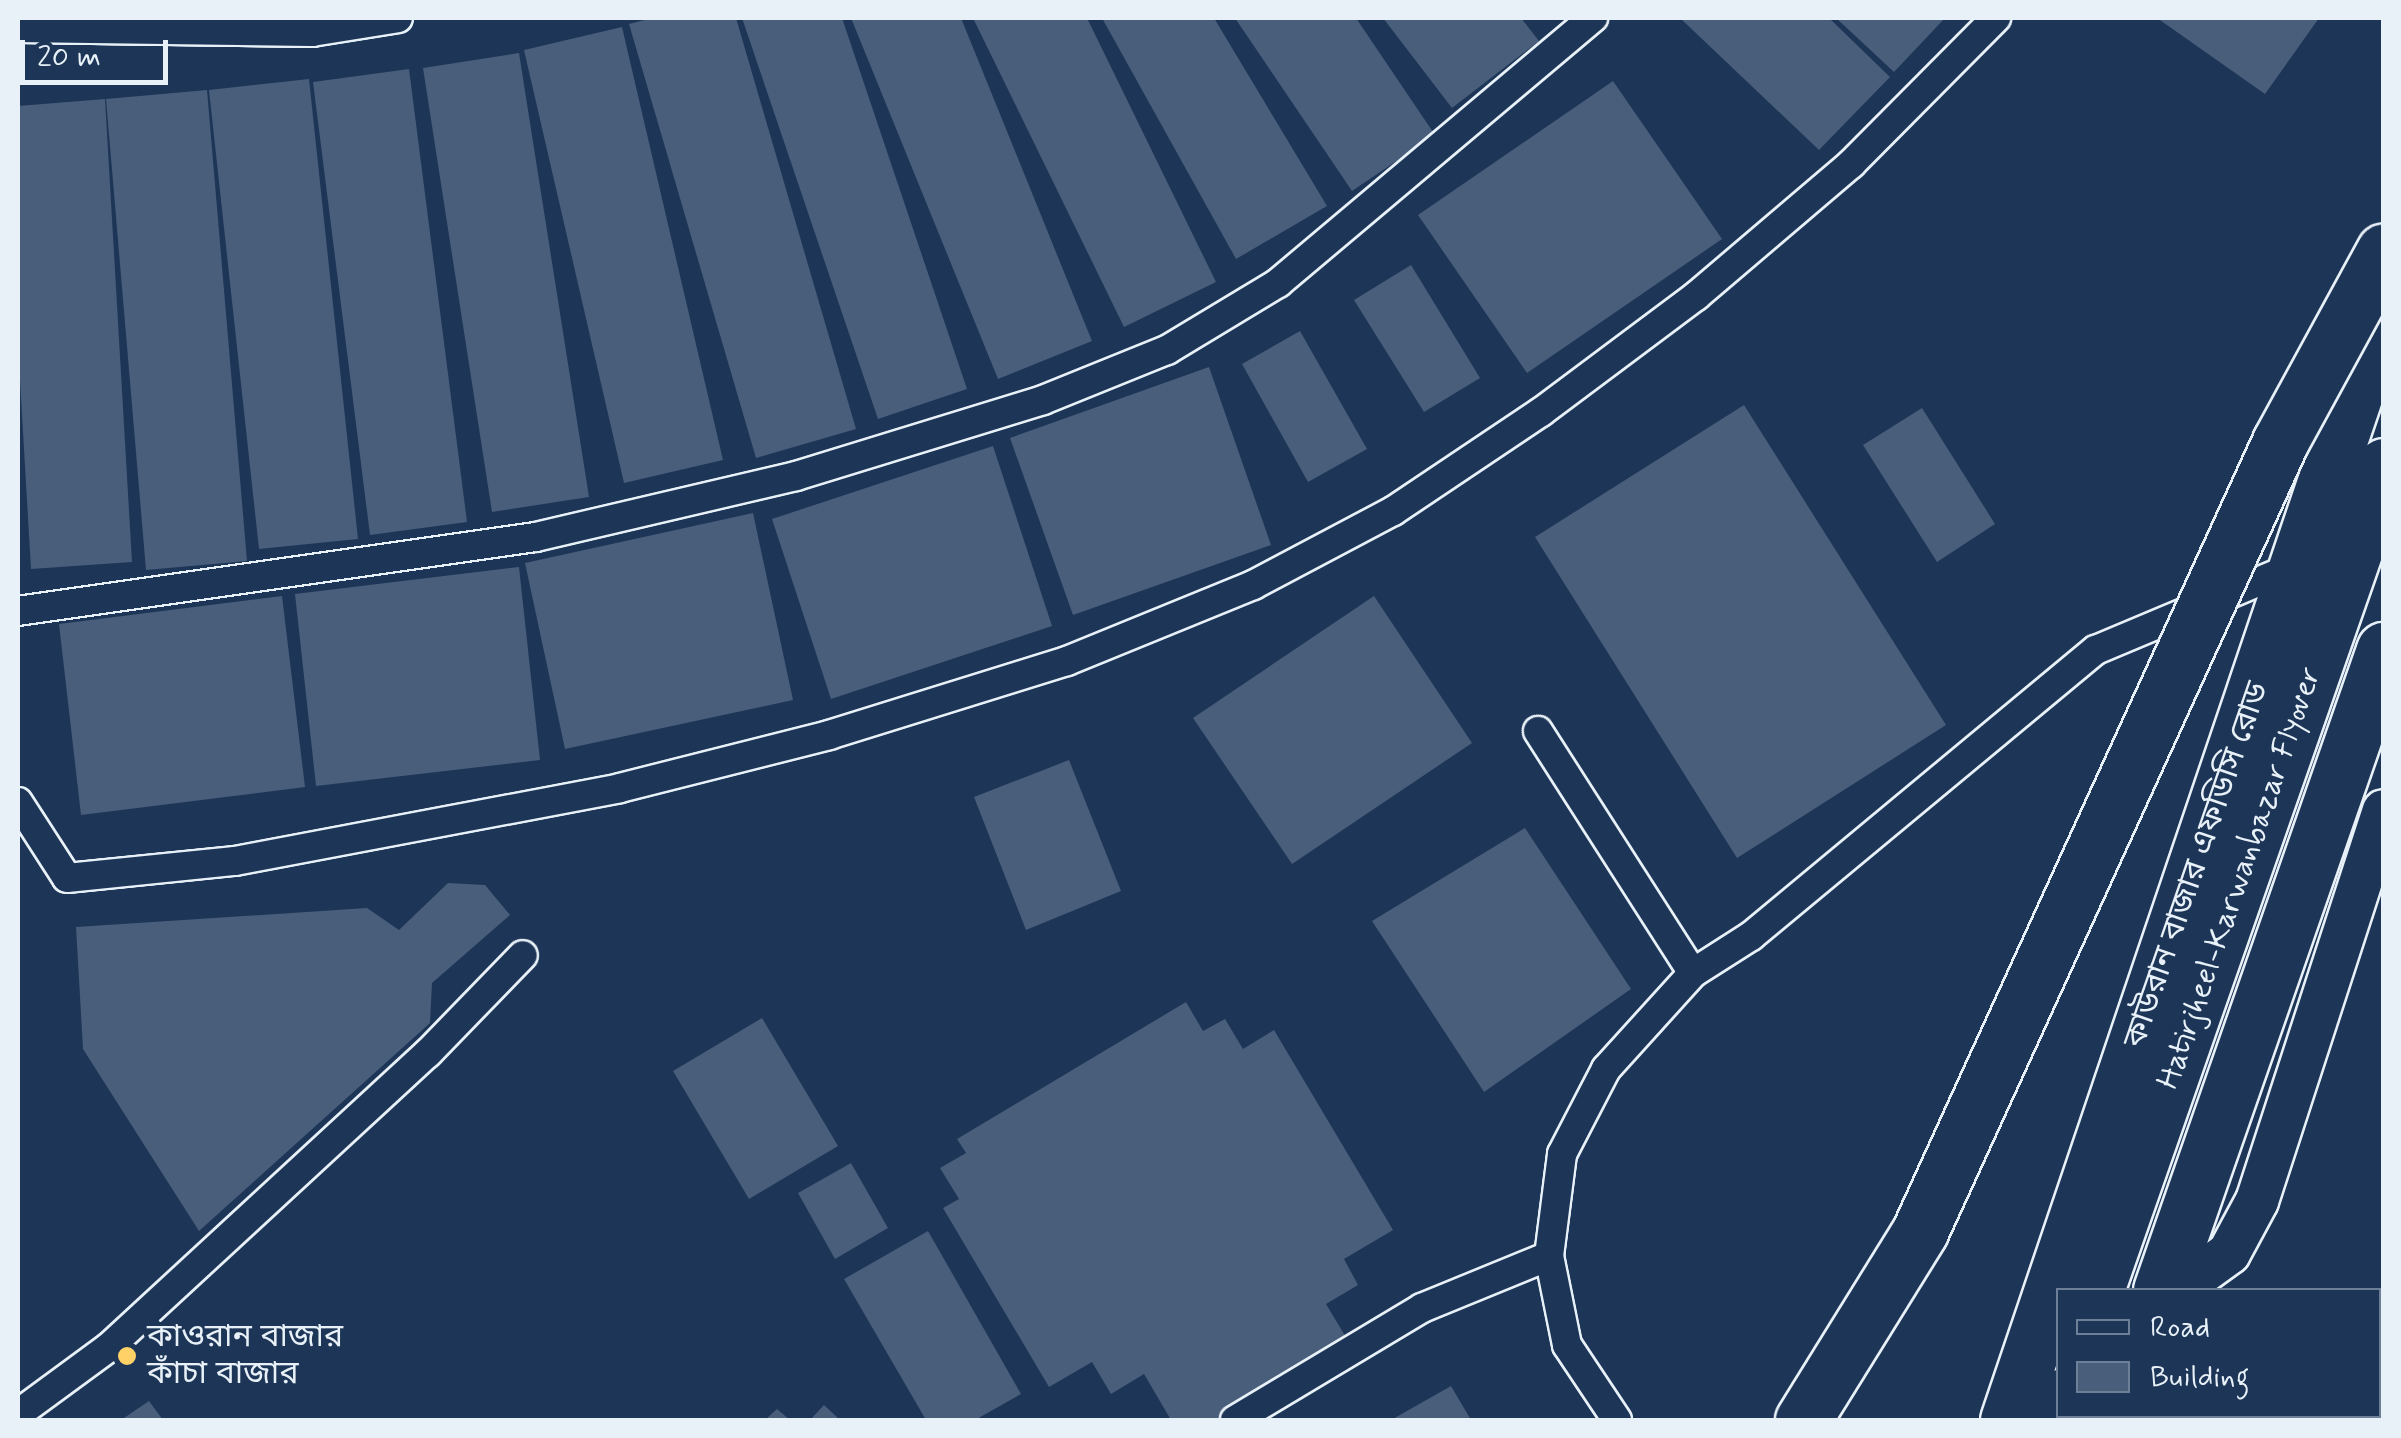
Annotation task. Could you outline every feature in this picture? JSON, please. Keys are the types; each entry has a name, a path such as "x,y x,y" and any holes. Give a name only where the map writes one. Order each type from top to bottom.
{"main road":[{"path":"1803,1420 1920,1231 2280,442 2384,250"},
{"name":"কাউরান বাজার এফডিসি রোড","path":"2008,1420 2384,308"},
{"name":"Hatirjheel-Karwanbazar Flyover","path":"2097,1288 2384,466"},
{"path":"2162,1288 2384,650"}],"street":[{"path":"2181,1288 2228,1254 2256,1201 2384,811"}],"lane":[{"path":"18,28 312,32 398,18"},
{"path":"18,611 536,536 796,476 1043,400 1167,350 1278,282 1592,18"},
{"path":"18,802 67,878 235,861 620,788 829,734 1067,661 1253,585 1393,511 1541,412 1696,296 1851,164 1996,18"},
{"path":"1617,1420 1568,1345 1550,1256 1562,1154 1606,1068 1692,974 1751,936 2096,650 2299,564"},
{"path":"1538,732 1692,974"},
{"path":"18,1414 122,1334 428,1053 522,955"},
{"path":"1236,1420 1422,1308 1550,1256"}],"building":[{"path":"652,18 736,18 856,429 756,458 629,24"},
{"path":"742,18 842,18 967,389 878,419"},
{"path":"851,18 961,18 1092,341 998,379"},
{"path":"973,18 1087,18 1216,282 1124,327"},
{"path":"1102,18 1214,18 1327,206 1236,259"},
{"path":"1235,18 1356,18 1435,135 1352,191"},
{"path":"1383,18 1521,18 1539,41 1452,108"},
{"path":"1680,18 1829,18 1890,77 1819,150"},
{"path":"1836,18 1945,18 1894,72"},
{"path":"2157,18 2319,18 2265,94"},
{"path":"622,27 723,460 624,483 524,50"},
{"path":"519,53 589,497 492,512 423,68"},
{"path":"409,69 467,522 370,535 313,82"},
{"path":"309,79 358,539 259,549 209,90"},
{"path":"1613,81 1722,239 1527,373 1418,215"},
{"path":"207,90 247,561 146,570 106,99"},
{"path":"105,99 132,562 31,569 18,346 18,106"},
{"path":"1411,265 1480,378 1424,412 1354,300"},
{"path":"1300,331 1367,449 1308,482 1242,364"},
{"path":"1209,367 1271,545 1073,615 1010,438"},
{"path":"1744,405 1946,725 1737,858 1535,537"},
{"path":"1922,408 1995,524 1937,562 1863,445"},
{"path":"993,446 1052,626 831,699 772,519"},
{"path":"753,513 793,700 565,749 525,563"},
{"path":"519,567 540,760 316,786 295,594"},
{"path":"282,596 305,787 81,815 59,624"},
{"path":"1374,596 1472,743 1292,864 1193,718"},
{"path":"1069,760 1121,891 1026,930 974,797"},
{"path":"1525,828 1631,989 1484,1092 1372,921"},
{"path":"448,883 485,885 510,915 432,983 430,1023 199,1231 83,1049 76,927 367,908 399,930"},
{"path":"1186,1002 1203,1031 1225,1019 1243,1049 1274,1030 1393,1230 1344,1259 1358,1285 1326,1304 1350,1344 1222,1420 1171,1420 1144,1374 1111,1394 1092,1362 1049,1387 943,1208 959,1199 940,1168 966,1153 957,1139"},
{"path":"762,1018 838,1146 749,1199 673,1071"},
{"path":"851,1163 888,1228 835,1259 798,1193"},
{"path":"928,1231 1021,1394 975,1420 926,1420 844,1279"},
{"path":"1451,1386 1471,1420 1391,1420"},
{"path":"149,1401 163,1420 121,1420"},
{"path":"824,1405 840,1420 810,1420"},
{"path":"777,1409 790,1420 765,1420"}],"railway":[{"path":"2374,1420 2379,1418"}],"place":[{"name":"কাওরান বাজার কাঁচা বাজার","path":"127,1356"}]}
